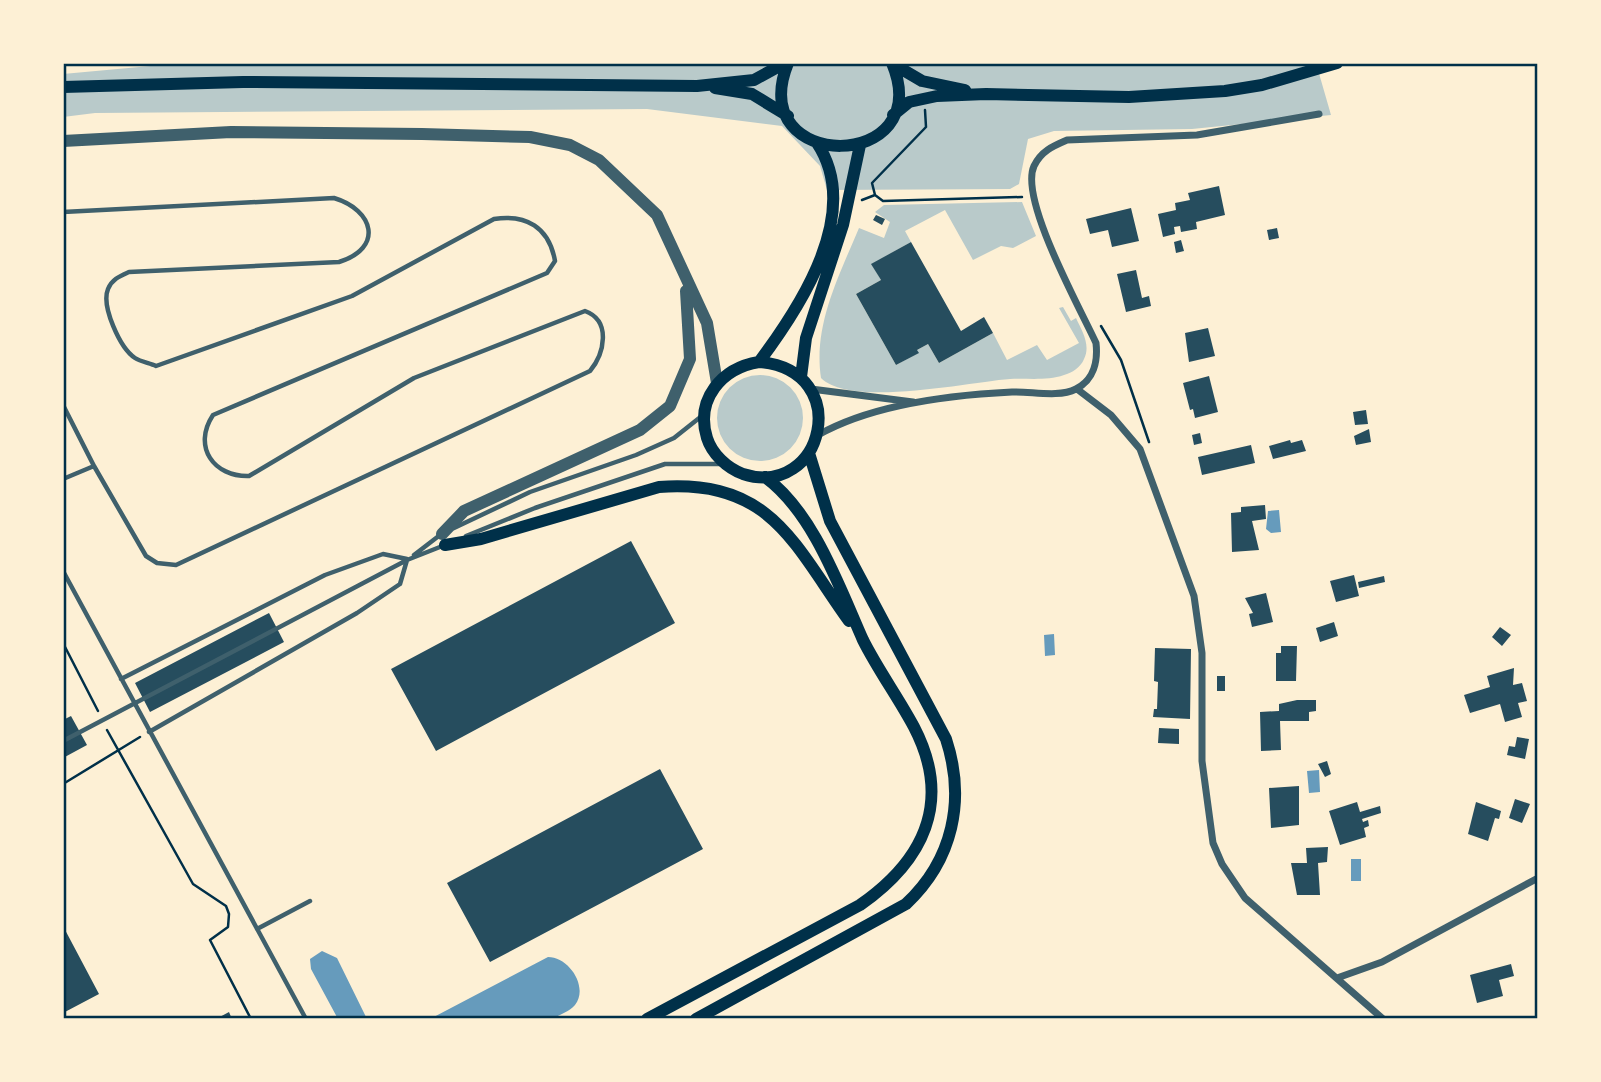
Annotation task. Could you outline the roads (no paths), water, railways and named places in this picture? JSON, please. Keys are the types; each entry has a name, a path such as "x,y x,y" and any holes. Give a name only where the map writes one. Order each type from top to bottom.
{"main road":[{"path":"63,88 243,82 698,86 754,80 787,63"},
{"path":"787,63 781,88 788,116"},
{"path":"893,115 909,102 921,99 986,94 1129,97 1225,91 1300,75 1337,63"},
{"path":"698,86 752,94 788,116 805,137 817,143 846,148 860,145 885,128 893,115 898,99 898,81 892,64"},
{"path":"892,64 922,81 986,94"},
{"path":"759,362 803,297 832,219 832,174 817,143"},
{"path":"801,377 806,338 843,225 860,145"},
{"path":"759,362 781,366 801,377 811,389 819,412 818,435 809,453 790,470 765,477 751,476 725,464 708,442 704,415 716,383 736,368 759,362"},
{"path":"696,1019 906,904 923,889 953,827 956,778 946,739 830,521 809,453"},
{"path":"765,477 793,502 840,587 865,643"},
{"path":"443,539 481,539 659,487 688,485 726,492 748,501 798,544 865,643 915,730 930,777 929,812 917,848 894,879 860,905 648,1019"}],"street":[{"path":"818,435 849,419 921,403 1009,392 1065,392 1077,389 1090,377 1098,358 1096,343 1031,196 1033,168 1048,148 1067,140 1197,135 1319,114"},
{"path":"63,141 230,132 530,137 570,145 599,160 657,215 706,324 716,383"},
{"path":"443,539 464,511 640,430 670,406 682,384 690,359 686,284"},
{"path":"811,389 921,403"},
{"path":"1077,389 1111,415 1140,449 1194,596 1202,653 1202,761 1213,844 1222,864 1245,898 1383,1019"},
{"path":"1337,978 1382,962 1538,877"}],"lane":[{"path":"63,212 334,198 349,203 364,216 369,228 367,243 354,257 339,262 129,272 114,279 107,290 107,308 125,349 136,359 156,366 352,296 494,219 512,216 525,219 542,230 552,245 555,261 547,273 213,415 204,439 208,454 220,469 232,476 249,476 414,379 585,311 592,313 599,323 604,342 600,359 590,371 176,565 157,563 146,556 94,466 63,405"},
{"path":"63,741 295,621 530,492 636,455 674,438 704,415"},
{"path":"121,679 325,575 383,554 407,559 443,539 665,464 725,464"},
{"path":"63,479 94,466"},
{"path":"149,732 368,606 400,584 407,559"},
{"path":"63,571 306,1019"},
{"path":"257,929 310,901"}],"water":[{"path":"1279,510 1281,532 1271,533 1266,529 1268,511"},
{"path":"1054,634 1055,655 1045,656 1044,635"},
{"path":"1319,770 1320,792 1309,793 1307,771"},
{"path":"1351,859 1361,859 1361,881 1351,881"},
{"path":"322,951 337,958 367,1019 338,1019 311,969 310,959"},
{"path":"548,957 563,962 575,974 580,990 579,998 570,1010 551,1019 430,1019"}]}
